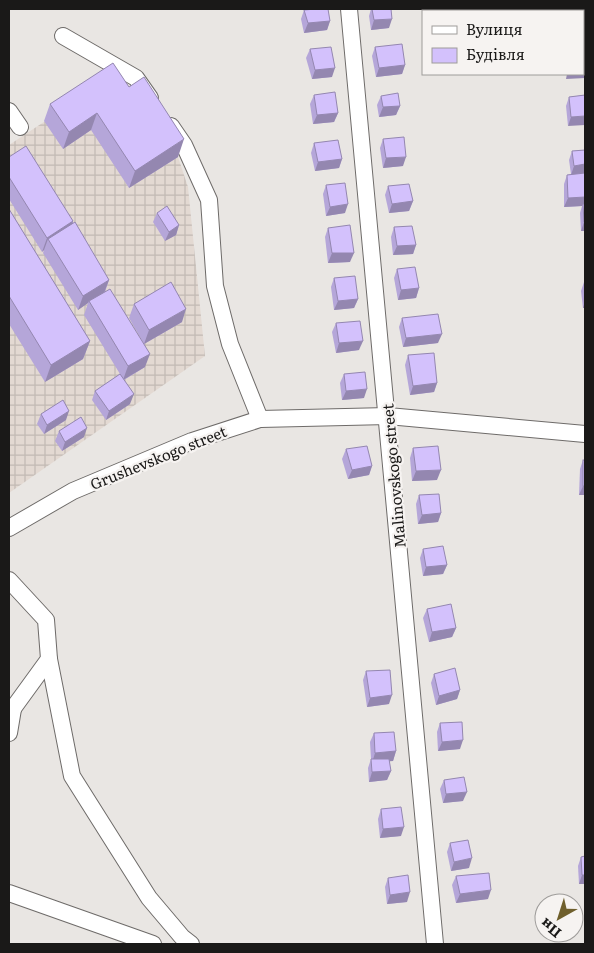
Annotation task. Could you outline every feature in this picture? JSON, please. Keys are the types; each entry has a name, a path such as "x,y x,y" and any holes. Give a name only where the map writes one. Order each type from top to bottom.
{"street":[{"name":"Malinovskogo street","path":"349,9 388,416 435,944"},
{"path":"63,36 136,78 184,145 208,200 215,286 230,344 260,419"},
{"path":"9,111 20,127"},
{"name":"Grushevskogo street","path":"9,528 73,491 192,441 260,419 388,416 585,434"},
{"path":"9,580 46,620 49,659 72,776 149,898 190,944"},
{"path":"9,734 11,712 49,659"},
{"path":"9,893 153,944"}],"shaded area":[{"path":"106,81 137,95 178,157 188,187 205,356 9,493 9,145"}],"building":[{"path":"328,9 330,21 308,23 304,10"},
{"path":"372,9 391,9 392,19 374,20"},
{"path":"585,9 585,23 584,10 569,10"},
{"path":"402,44 405,65 379,68 375,47"},
{"path":"584,44 585,44 584,69"},
{"path":"331,47 335,68 315,70 310,49"},
{"path":"113,63 129,87 144,77 184,139 135,171 97,113 69,132 50,104"},
{"path":"335,92 338,113 317,115 314,95"},
{"path":"398,93 400,106 383,107 381,96"},
{"path":"585,95 585,116 571,117 569,97"},
{"path":"404,137 406,157 386,158 383,139"},
{"path":"338,140 342,159 318,162 314,143"},
{"path":"26,146 73,221 47,238 9,177 9,157"},
{"path":"585,150 585,164 574,166 572,151"},
{"path":"585,173 585,197 568,198 567,175"},
{"path":"345,183 348,204 330,207 326,185"},
{"path":"409,184 413,201 392,204 388,186"},
{"path":"583,204 585,204 585,222 584,222"},
{"path":"167,206 179,225 169,232 157,213"},
{"path":"9,209 90,341 51,365 9,296"},
{"path":"75,222 109,280 83,296 48,239"},
{"path":"350,225 354,253 332,253 328,228"},
{"path":"412,226 416,245 397,246 394,227"},
{"path":"415,267 419,288 401,290 397,269"},
{"path":"355,276 358,299 338,301 334,278"},
{"path":"171,282 186,309 149,330 134,304"},
{"path":"110,289 150,354 128,366 89,301"},
{"path":"438,314 442,334 406,338 402,318"},
{"path":"360,321 363,341 339,343 336,323"},
{"path":"434,353 437,383 413,386 408,355"},
{"path":"365,372 367,389 346,391 344,374"},
{"path":"120,374 134,394 109,411 95,391"},
{"path":"63,400 69,411 47,425 41,414"},
{"path":"81,417 87,428 65,442 59,431"},
{"path":"367,446 372,466 352,470 346,449"},
{"path":"438,446 441,470 416,471 413,448"},
{"path":"583,460 585,460 585,486 583,486"},
{"path":"439,494 441,513 422,515 419,495"},
{"path":"443,546 447,565 426,567 423,549"},
{"path":"451,604 456,628 432,632 427,609"},
{"path":"455,668 460,690 439,696 434,674"},
{"path":"390,670 392,695 370,698 366,671"},
{"path":"462,722 463,740 442,742 440,723"},
{"path":"394,732 396,751 375,753 374,733"},
{"path":"371,759 389,759 391,771 372,772"},
{"path":"464,777 467,792 446,794 444,780"},
{"path":"401,807 404,827 383,829 381,809"},
{"path":"468,840 472,858 454,862 450,843"},
{"path":"585,856 585,875 582,875 581,857"},
{"path":"489,873 491,890 460,894 456,876"},
{"path":"408,875 410,892 390,895 388,878"}]}
